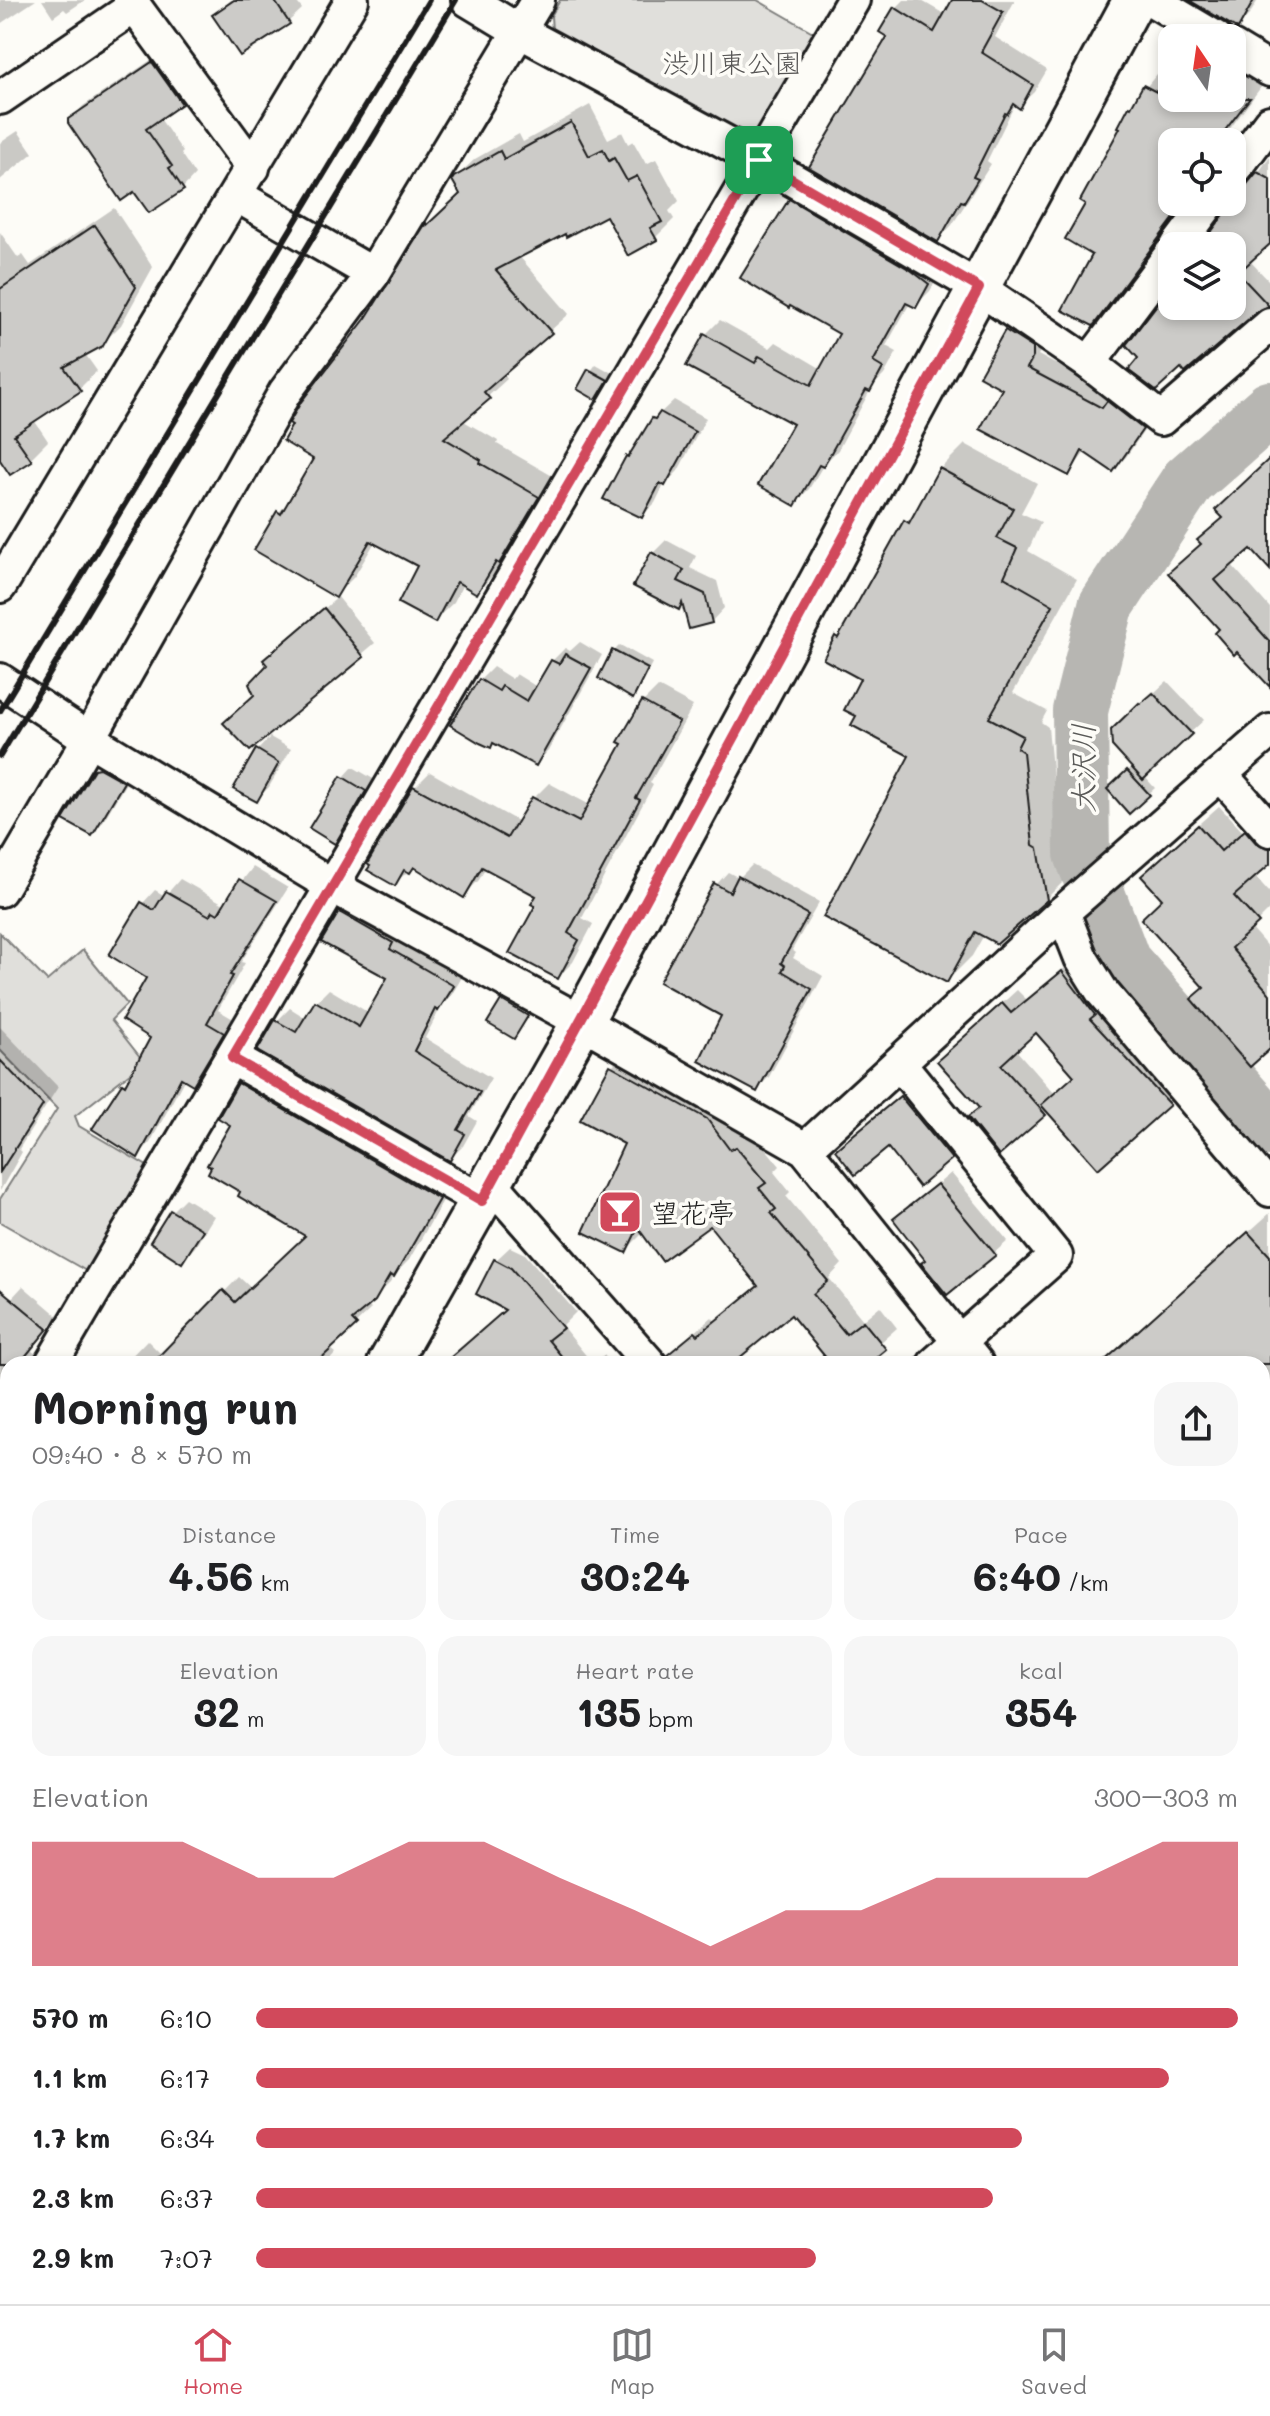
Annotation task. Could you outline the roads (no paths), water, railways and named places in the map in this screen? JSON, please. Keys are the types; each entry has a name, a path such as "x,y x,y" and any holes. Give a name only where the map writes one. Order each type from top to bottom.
{"street":[{"path":"0,586 352,0"},
{"path":"468,0 521,32 759,160 979,288 1089,363 1161,419 1270,325"},
{"path":"0,890 285,392 373,274 538,0"},
{"path":"56,1356 853,0"},
{"path":"393,1356 582,1022 1134,0"},
{"path":"1152,0 1192,24"},
{"path":"0,98 132,3 253,168"},
{"path":"1246,55 1270,70"},
{"path":"1246,154 1270,122"},
{"path":"236,195 373,274"},
{"path":"1089,363 1158,272"},
{"path":"0,680 89,739 334,887 582,1022 805,1149 968,1353 1056,1256 900,1064"},
{"path":"805,1149 1063,912 1270,731"},
{"path":"1222,776 1270,830"},
{"path":"1063,912 1081,958 1103,993 1270,1190"},
{"path":"232,1058 486,1192 642,1356"}],"waterway":[{"name":"大沢川","path":"1270,409 1188,481 1106,606 1080,711 1082,854 1123,962 1270,1128"}],"railway":[{"path":"0,711 429,0"},
{"path":"0,756 456,0"}],"place":[{"name":"望花亭","path":"620,1212"}],"park label":[{"name":"渋川東公園","path":"732,62"}]}
